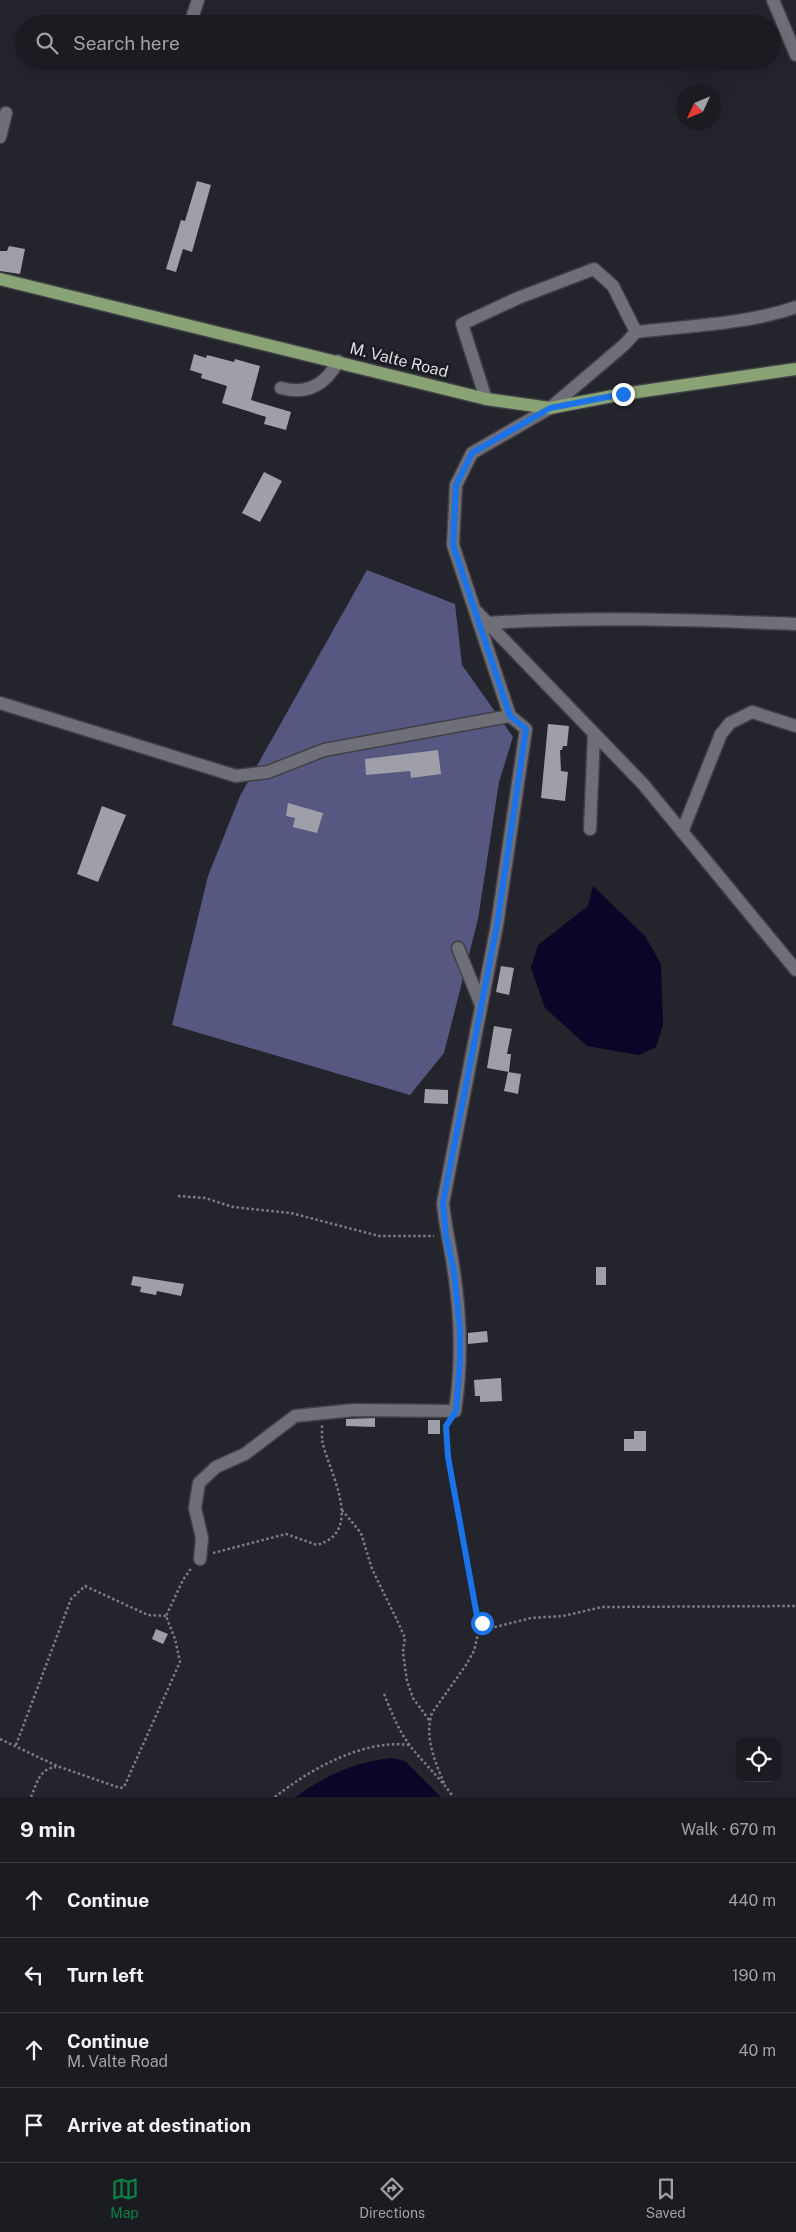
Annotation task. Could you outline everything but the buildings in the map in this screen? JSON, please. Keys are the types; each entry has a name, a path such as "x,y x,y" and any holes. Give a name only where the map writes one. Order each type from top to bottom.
{"main road":[{"name":"M. Valte Road","path":"0,279 486,399 550,408 623,394 796,369"}],"street":[{"path":"193,15 198,0"},
{"path":"773,0 779,15"},
{"path":"781,19 796,55"},
{"path":"0,137 6,113"},
{"path":"486,399 462,324 518,298 594,269 613,286 636,332"},
{"path":"200,1559 202,1538 195,1508 198,1483 216,1467 245,1454 295,1416 327,1411 456,1411 460,1361 460,1330 454,1272 446,1236 443,1203 497,925 526,729 510,716 453,545 456,485 472,453 550,408 624,345 636,332 747,318 796,308"},
{"path":"281,388 303,391 314,387 332,374 338,361"},
{"path":"475,611 643,784 796,970"},
{"path":"487,623 595,618 796,624"},
{"path":"0,703 236,776 268,772 324,750 510,716"},
{"path":"682,832 721,734 730,723 752,712 796,726"},
{"path":"590,829 594,733"},
{"path":"458,948 481,1005"}],"path":[{"path":"178,1196 205,1198 232,1207 291,1213 379,1236 446,1236"},
{"path":"0,1739 58,1766 120,1788 124,1787 180,1662 175,1639 166,1616 183,1580 200,1559 217,1551 286,1534 291,1534 310,1544 325,1542 334,1537 339,1526 340,1508 338,1490 322,1440 322,1416 327,1411"},
{"path":"429,1720 474,1651 479,1630 448,1457 446,1426 456,1411"},
{"path":"340,1508 345,1517 361,1533 372,1569 405,1638 403,1652 407,1681 413,1698 429,1720 434,1761 453,1797"},
{"path":"16,1746 71,1598 85,1586 148,1615 166,1616"},
{"path":"477,1616 492,1628 531,1618 562,1616 602,1607 796,1606"},
{"path":"384,1694 396,1724 409,1745 444,1783"},
{"path":"275,1797 339,1756 392,1742 409,1745"},
{"path":"31,1797 42,1772 46,1768 58,1766"}],"shaded area":[{"path":"367,570 455,604 462,665 513,737 499,782 478,919 444,1053 410,1095 172,1025 208,876 240,796"},
{"path":"593,886 645,936 661,964 663,1025 656,1047 639,1055 587,1046 545,1008 531,968 538,945 588,906"},
{"path":"391,1758 405,1761 441,1797 296,1797 318,1782 353,1766"}],"route":[{"path":"482,1623 477,1616 448,1457 446,1426 456,1411 460,1361 460,1330 454,1272 446,1236 443,1203 497,925 526,729 510,716 453,545 456,485 472,453 550,408 623,394"}]}
